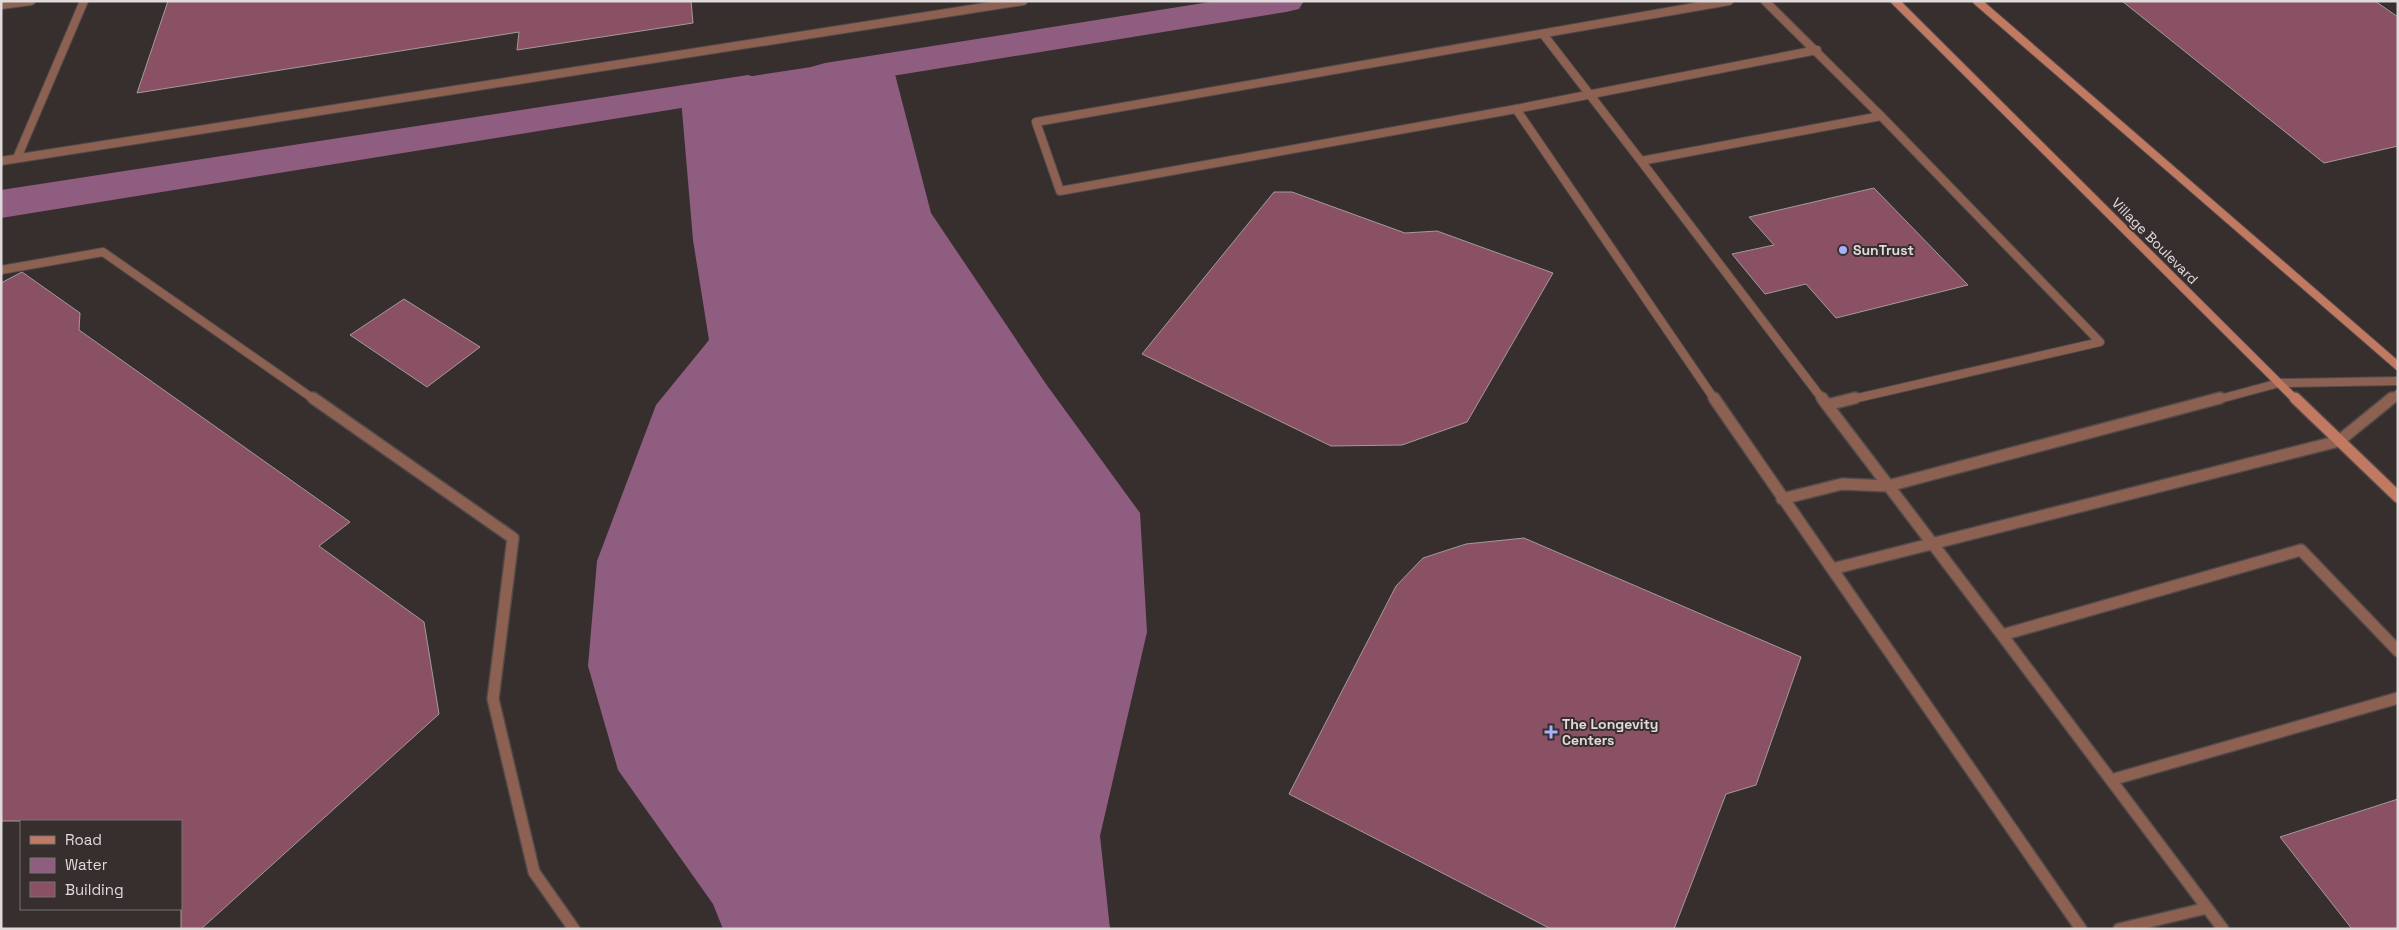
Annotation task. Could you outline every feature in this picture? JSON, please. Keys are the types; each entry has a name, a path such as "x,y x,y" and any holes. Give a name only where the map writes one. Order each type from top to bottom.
{"street":[{"name":"Village Boulevard","path":"1895,1 2278,383 2398,498"},
{"path":"1977,1 2398,366"}],"lane":[{"path":"1,5 31,1"},
{"path":"16,158 84,1"},
{"path":"1,161 1023,1"},
{"path":"1729,1 1036,122 1060,191 1589,96 1817,50"},
{"path":"1765,1 1817,50 2100,342 1826,405"},
{"path":"1543,34 2002,635 2223,929"},
{"path":"1516,109 1782,499 2081,929"},
{"path":"1641,161 1881,116"},
{"path":"1,270 103,252 513,538 493,699 534,872 574,929"},
{"path":"1782,499 1842,484 1888,486 2278,383 2398,381"},
{"path":"1832,569 2339,441 2398,394"},
{"path":"2002,635 2301,550 2398,651"},
{"path":"2111,780 2398,698"},
{"path":"2119,929 2207,908"}],"water":[{"path":"890,55 931,213 1046,384 1140,513 1147,632 1100,836 1110,929 723,929 713,904 618,770 588,666 597,561 656,405 709,340 693,240 680,87"}],"building":[{"path":"168,1 691,1 693,23 517,50 519,32 137,93"},
{"path":"2122,1 2375,1 2398,17 2398,146 2324,163"},
{"name":"SunTrust","path":"1874,188 1968,285 1836,318 1806,284 1765,294 1732,254 1774,245 1749,217"},
{"path":"1274,192 1292,192 1405,233 1437,231 1553,273 1467,422 1402,445 1331,446 1142,354"},
{"path":"22,272 80,313 79,330 350,522 319,546 424,622 439,714 201,929 181,929 182,820 1,821 1,283"},
{"path":"404,299 480,347 427,387 350,335"},
{"path":"1524,538 1801,657 1756,785 1726,794 1674,929 1551,929 1289,794 1396,586 1423,558 1466,544"},
{"path":"2398,799 2398,929 2352,929 2280,837"}],"waterway":[{"path":"825,75 1286,1"},
{"path":"1,204 748,87"}],"place":[{"name":"SunTrust","path":"1843,250"},
{"name":"The Longevity Centers","path":"1551,732"}]}
